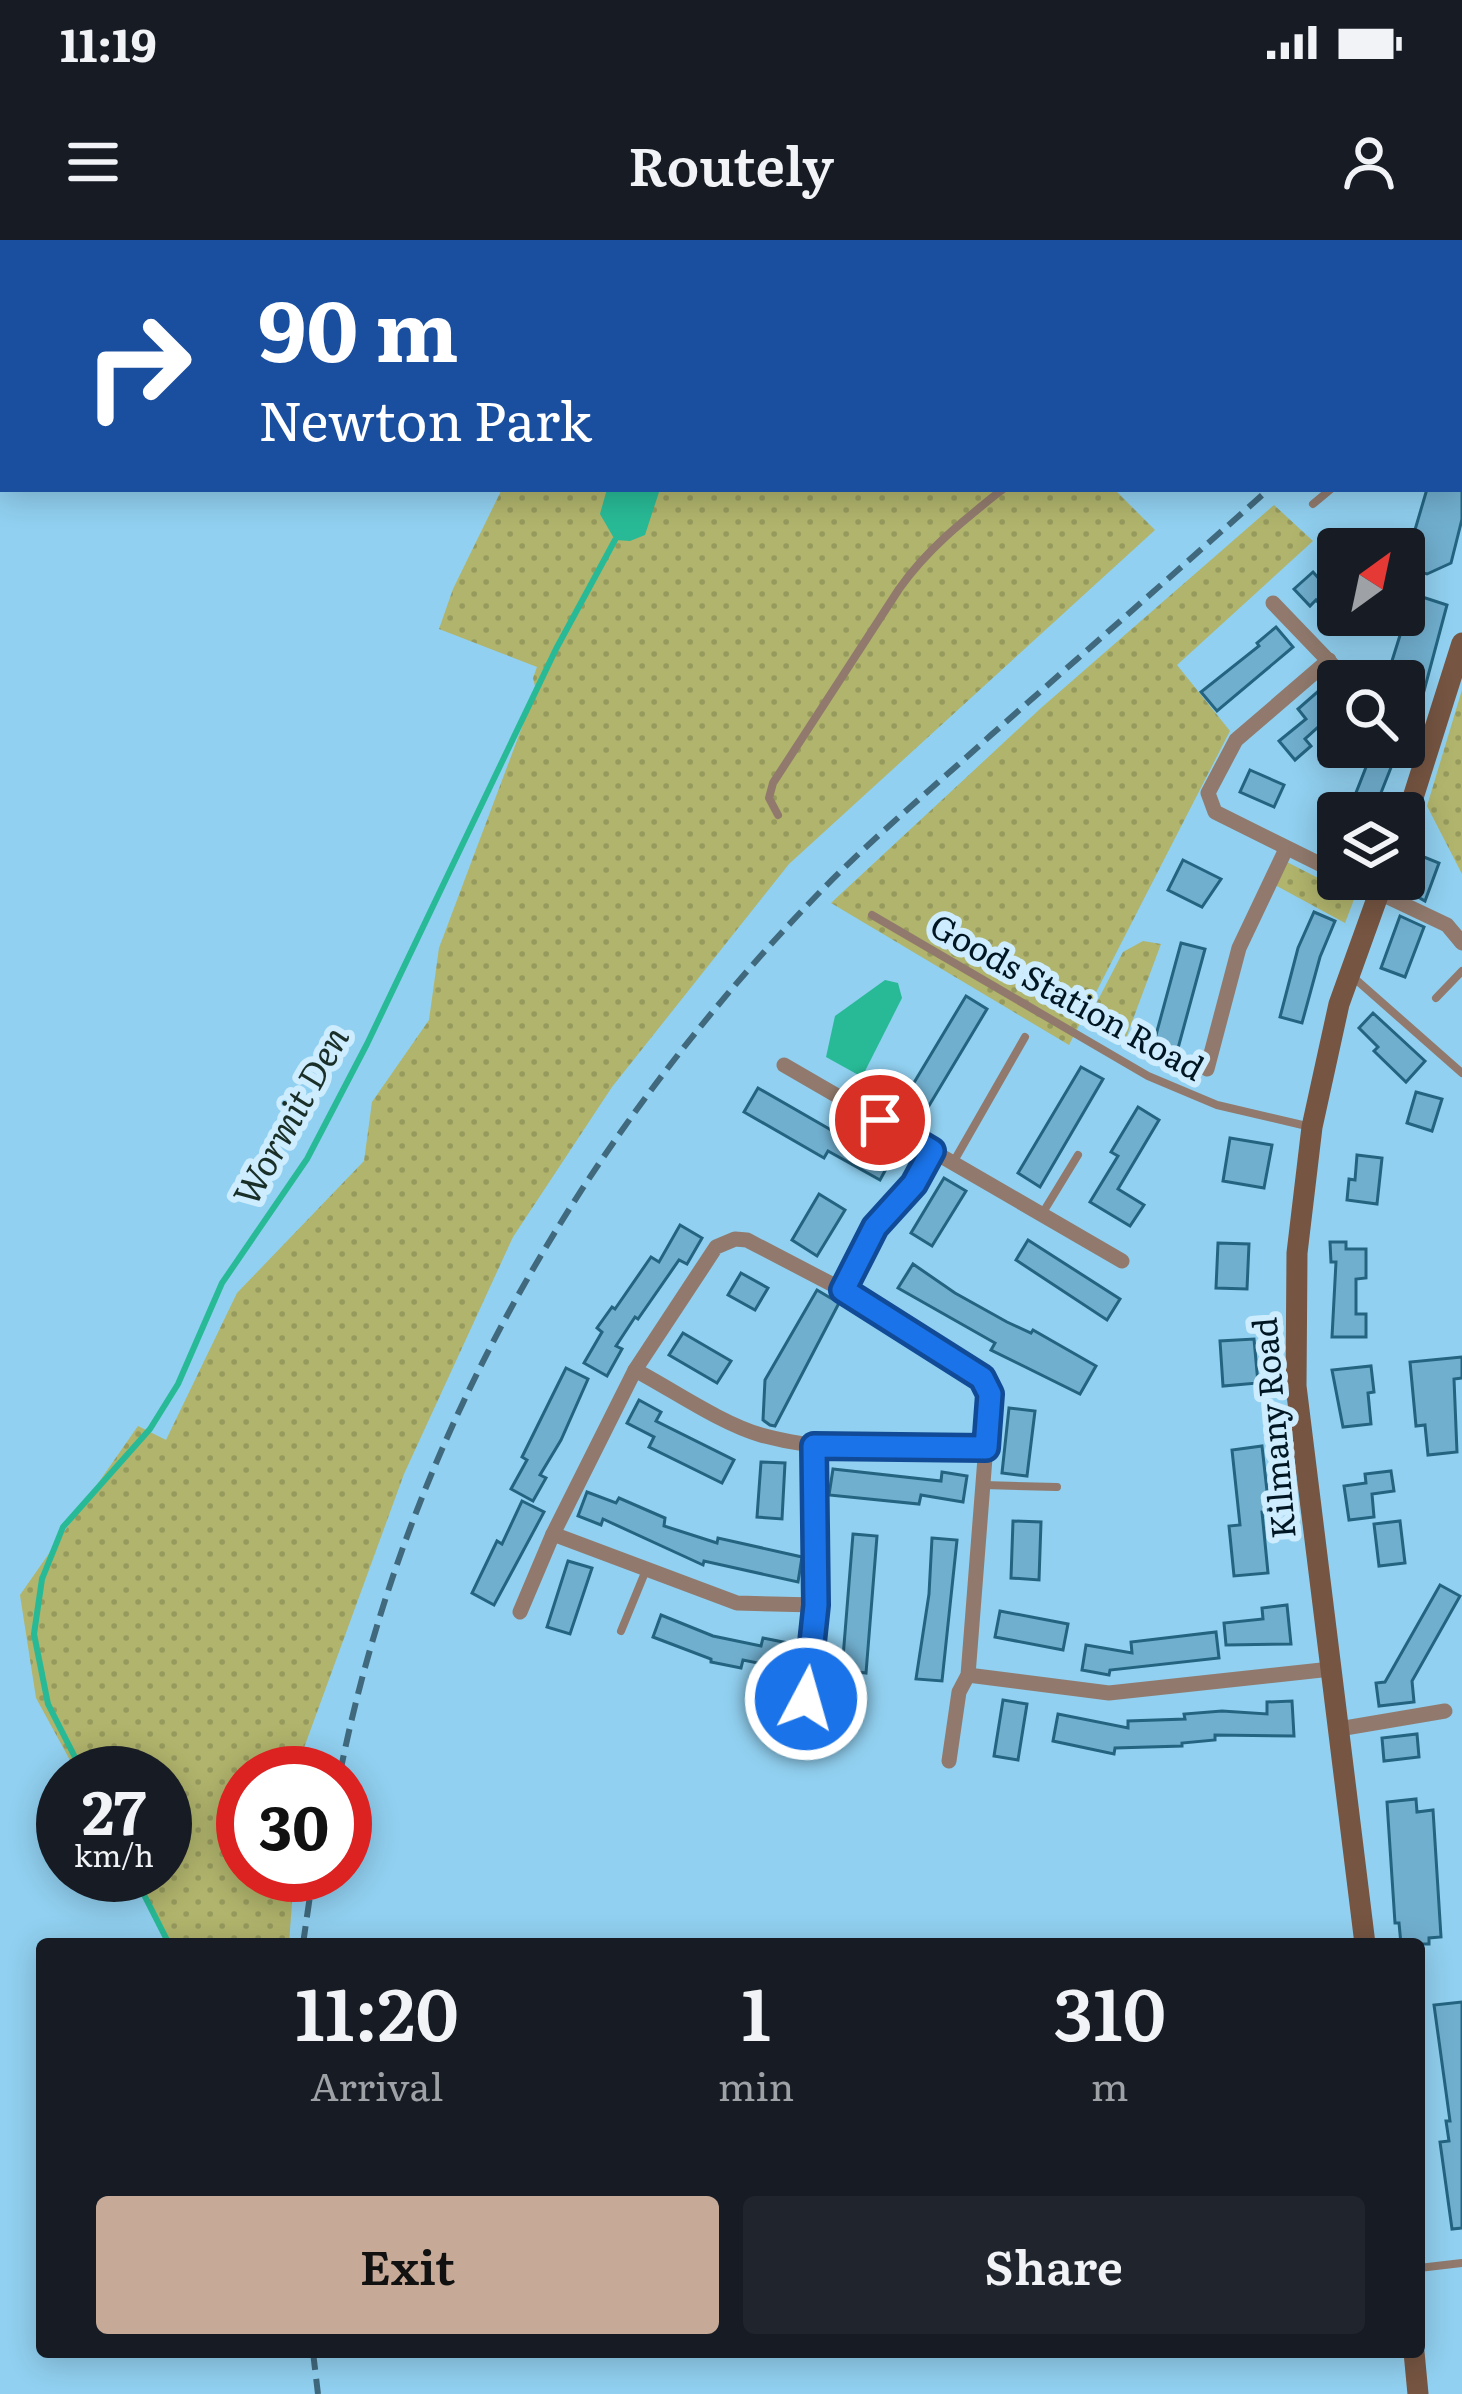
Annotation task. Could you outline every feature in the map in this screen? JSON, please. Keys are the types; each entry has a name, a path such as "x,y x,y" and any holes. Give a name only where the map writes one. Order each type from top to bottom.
{"main road":[{"path":"1415,792 1462,644"},
{"name":"Kilmany Road","path":"1364,1938 1297,1385 1297,1253 1312,1127 1348,972 1376,900"},
{"path":"1415,2358 1418,2394"}],"street":[{"path":"1274,603 1329,660"},
{"path":"1317,670 1236,740 1208,793 1215,812 1317,863"},
{"path":"1207,1069 1240,948 1286,849"},
{"path":"1390,900 1447,925 1462,943"},
{"path":"784,1064 1122,1261"},
{"path":"843,1290 875,1227 914,1184 932,1151"},
{"path":"520,1612 553,1534 635,1370 716,1247 747,1240 843,1290 982,1378 990,1394 968,1675 959,1692 949,1761"},
{"path":"635,1370 756,1433 814,1446 986,1448"},
{"path":"806,1699 816,1605 814,1446"},
{"path":"553,1534 737,1603 816,1605"},
{"path":"968,1675 1109,1694 1331,1669"},
{"path":"1339,1729 1445,1712"}],"lane":[{"path":"778,815 769,798 773,783 910,574 948,532 999,492"},
{"path":"1313,504 1327,492"},
{"name":"Goods Station Road","path":"872,915 1148,1076 1217,1105 1312,1127"},
{"path":"1436,998 1462,971"},
{"path":"1348,972 1462,1073"},
{"path":"953,1163 1025,1037"},
{"path":"1042,1214 1078,1155"},
{"path":"983,1485 1057,1487"},
{"path":"621,1631 646,1569"},
{"path":"1425,2267 1462,2263"}],"shaded area":[{"path":"501,492 1117,492 1155,530 789,864 612,1087 513,1237 404,1474 305,1746 216,1746 216,1902 292,1902 289,1938 166,1938 146,1902 192,1902 192,1746 62,1746 36,1698 20,1595 138,1426 166,1440 237,1293 364,1161 372,1102 429,1020 439,948 536,690 537,667 439,629 453,589"},
{"path":"606,492 659,492 645,535 630,541 615,540 600,514"},
{"path":"1274,505 1313,541 1177,665 1230,731 1069,1045 831,903 1041,708"},
{"path":"1462,690 1462,874 1427,806"},
{"path":"1287,862 1317,877 1317,900 1354,900 1345,923 1275,885"},
{"path":"1143,941 1161,944 1123,1046 1086,1023 1123,952"},
{"path":"885,980 898,983 902,998 862,1077 826,1057 835,1016"}],"building":[{"path":"1426,492 1462,492 1462,519 1451,563 1427,574 1425,528 1416,528"},
{"path":"1313,572 1317,576 1317,601 1310,606 1294,589"},
{"path":"1425,598 1447,605 1425,687 1425,660 1392,660 1400,636 1425,636"},
{"path":"1276,627 1293,647 1217,711 1201,692"},
{"path":"1317,692 1317,728 1305,739 1311,746 1295,760 1279,741 1306,719 1298,709"},
{"path":"1366,768 1391,768 1381,792 1356,792"},
{"path":"1250,770 1284,785 1274,807 1240,792"},
{"path":"1425,857 1439,863 1423,900"},
{"path":"1183,860 1221,879 1202,907 1168,890"},
{"path":"1314,912 1335,921 1302,1023 1280,1017 1298,948"},
{"path":"1400,916 1424,927 1405,977 1381,968"},
{"path":"1181,943 1205,949 1174,1063 1150,1057"},
{"path":"966,996 987,1009 918,1124 897,1111"},
{"path":"1373,1013 1425,1061 1406,1082 1374,1051 1378,1047 1359,1028"},
{"path":"1081,1067 1103,1079 1040,1187 1018,1173"},
{"path":"758,1088 852,1142 855,1137 892,1158 880,1180 828,1151 824,1158 744,1112"},
{"path":"1416,1092 1442,1099 1432,1131 1407,1123"},
{"path":"1138,1107 1159,1120 1118,1189 1144,1205 1130,1226 1090,1202 1118,1156 1111,1152"},
{"path":"1230,1138 1272,1145 1264,1188 1223,1181"},
{"path":"1357,1155 1382,1158 1377,1204 1347,1200"},
{"path":"944,1178 966,1191 932,1246 911,1233"},
{"path":"819,1194 845,1210 817,1256 792,1240"},
{"path":"680,1225 702,1238 687,1264 679,1260 635,1317 616,1346 622,1349 607,1376 584,1363 602,1332 597,1328 651,1257 659,1262"},
{"path":"1028,1240 1120,1299 1107,1320 1016,1260"},
{"path":"1330,1242 1346,1242 1346,1249 1366,1249 1366,1278 1356,1279 1356,1314 1366,1314 1366,1337 1332,1337 1336,1262 1331,1262"},
{"path":"1218,1243 1249,1244 1247,1289 1216,1288"},
{"path":"913,1264 1007,1322 1033,1330 1096,1366 1080,1394 991,1350 995,1343 898,1288"},
{"path":"741,1273 768,1288 755,1310 728,1295"},
{"path":"817,1290 839,1303 775,1426 770,1425 763,1420 765,1380"},
{"path":"683,1333 731,1361 717,1383 669,1355"},
{"path":"1254,1339 1258,1383 1223,1386 1220,1341"},
{"path":"1462,1357 1462,1378 1454,1379 1457,1452 1428,1455 1425,1425 1416,1426 1410,1362"},
{"path":"1371,1366 1371,1424 1343,1427 1332,1370"},
{"path":"566,1368 588,1379 540,1475 546,1478 533,1501 511,1489"},
{"path":"639,1400 661,1412 656,1421 734,1460 722,1483 649,1447 654,1437 627,1423"},
{"path":"1009,1408 1035,1411 1027,1476 1002,1473"},
{"path":"1262,1446 1268,1573 1234,1576 1229,1526 1240,1525 1232,1450"},
{"path":"761,1462 785,1463 782,1519 757,1517"},
{"path":"833,1469 941,1481 942,1472 967,1476 963,1502 921,1495 919,1504 829,1495"},
{"path":"1391,1471 1394,1491 1372,1494 1374,1517 1349,1520 1344,1486 1366,1483 1365,1474"},
{"path":"587,1492 616,1503 619,1498 665,1518 664,1526 717,1543 718,1538 802,1557 798,1582 704,1561 703,1565 603,1519 601,1525 578,1516"},
{"path":"522,1501 544,1512 494,1605 472,1593"},
{"path":"1013,1521 1041,1522 1039,1580 1011,1578"},
{"path":"1400,1521 1405,1563 1379,1566 1374,1524"},
{"path":"853,1534 877,1536 866,1673 842,1670"},
{"path":"932,1538 957,1540 942,1681 916,1679"},
{"path":"568,1561 592,1568 570,1634 547,1627"},
{"path":"1440,1585 1460,1596 1412,1681 1414,1702 1379,1706 1376,1683 1385,1682"},
{"path":"1287,1605 1291,1644 1226,1645 1224,1623 1263,1619 1262,1608"},
{"path":"1000,1611 1068,1624 1063,1650 995,1637"},
{"path":"661,1615 713,1636 761,1646 763,1638 793,1644 788,1669 743,1660 741,1668 711,1662 653,1637"},
{"path":"1216,1632 1219,1658 1110,1670 1109,1675 1082,1670 1086,1645 1132,1653 1131,1642"},
{"path":"841,1695 862,1698 857,1729 832,1726"},
{"path":"1003,1700 1027,1704 1018,1760 994,1756"},
{"path":"1292,1701 1294,1736 1215,1735 1215,1740 1182,1746 1115,1748 1114,1754 1053,1741 1058,1714 1128,1728 1128,1721 1185,1719 1184,1714 1267,1714 1267,1702"},
{"path":"1417,1734 1419,1757 1384,1761 1382,1738"},
{"path":"1416,1799 1417,1812 1433,1810 1441,1937 1429,1938 1429,1944 1425,1938 1400,1938 1399,1923 1395,1923 1387,1802"},
{"path":"1462,2002 1462,2228 1452,2229 1440,2142 1449,2141 1446,2121 1450,2121 1434,2005"}],"waterway":[{"name":"Wormit Den","path":"69,1746 48,1704 34,1634 42,1579 63,1527 150,1429 178,1384 222,1283 307,1159 556,649 615,540"},
{"name":"Wormit Den","path":"148,1902 166,1938"}],"railway":[{"path":"347,1746 370,1649 410,1529 458,1412 516,1300 581,1191 653,1087 732,988 839,873 1266,492"},
{"path":"304,1938 309,1902"},
{"path":"314,2358 318,2394"}],"route":[{"path":"806,1699 816,1605 814,1446 986,1448 990,1394 982,1378 843,1290 875,1227 914,1184 932,1151 880,1120"}]}
